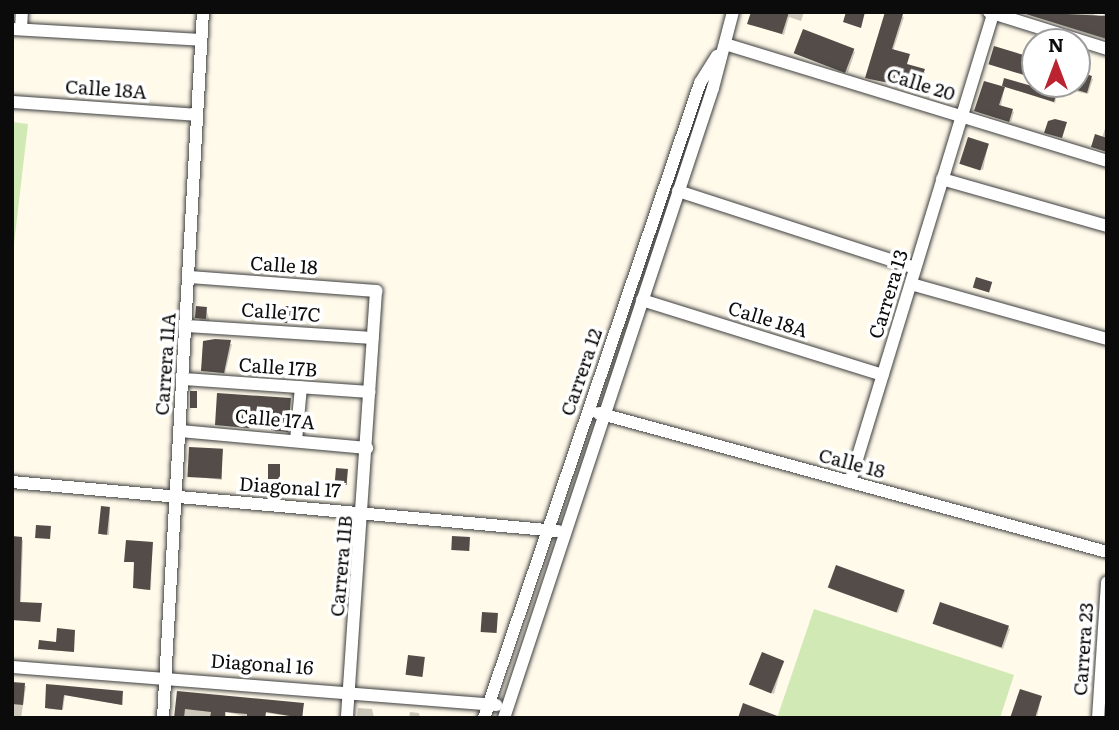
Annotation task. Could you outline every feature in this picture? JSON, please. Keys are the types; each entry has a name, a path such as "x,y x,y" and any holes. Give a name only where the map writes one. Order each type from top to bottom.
{"street":[{"path":"22,12 17,29 201,40"},
{"name":"Carrera 11A","path":"163,718 203,12"},
{"name":"Carrera 12","path":"506,712 678,191 733,12"},
{"path":"992,13 1107,49"},
{"name":"Carrera 13","path":"850,482 992,13"},
{"name":"Carrera 12","path":"484,718 701,83 725,44"},
{"name":"Calle 20","path":"725,44 1107,161"},
{"name":"Calle 18A","path":"12,102 197,115"},
{"path":"942,179 1107,226"},
{"path":"678,191 915,268"},
{"name":"Calle 18","path":"189,277 376,291"},
{"path":"911,284 1107,339"},
{"name":"Carrera 11B","path":"347,718 365,511 376,291"},
{"name":"Calle 18A","path":"642,300 883,375"},
{"name":"Calle 17C","path":"187,326 373,338"},
{"name":"Calle 17B","path":"184,379 370,392"},
{"path":"296,440 301,387"},
{"name":"Calle 18","path":"588,409 1107,552"},
{"name":"Calle 17A","path":"180,431 367,447"},
{"name":"Diagonal 17","path":"12,482 365,511 565,532"},
{"name":"Carrera 23","path":"1098,718 1107,582"},
{"name":"Diagonal 16","path":"12,667 350,690 489,704 506,712"}],"green space":[{"path":"12,122 28,124 12,261"},
{"path":"814,609 1014,675 1000,718 777,718"}],"building":[{"path":"751,12 789,12 782,34 747,24"},
{"path":"846,12 865,12 861,28 843,22"},
{"path":"885,12 903,14 892,49 910,54 907,64 925,69 918,89 865,78"},
{"path":"1026,14 1107,16 1107,39 1091,34 1091,28 1071,28"},
{"path":"803,29 854,49 845,73 794,53"},
{"path":"994,46 1021,54 1021,74 988,64"},
{"path":"1004,78 1021,83 1021,92 1002,86"},
{"path":"984,81 1005,87 999,105 1013,109 1009,122 974,111"},
{"path":"1055,119 1067,122 1062,138 1044,133 1048,121"},
{"path":"1095,134 1107,138 1107,152 1091,147"},
{"path":"968,137 989,144 980,170 959,164"},
{"path":"976,277 992,282 989,292 973,288"},
{"path":"196,306 207,307 206,319 195,318"},
{"path":"282,306 293,306 293,323 282,323"},
{"path":"231,340 224,373 201,371 203,341"},
{"path":"190,391 197,391 197,408 190,408"},
{"path":"217,393 291,398 288,432 271,430 272,420 249,419 249,428 215,425"},
{"path":"189,447 223,449 221,479 187,477"},
{"path":"268,464 280,464 280,479 268,479"},
{"path":"336,468 348,469 347,485 335,484"},
{"path":"101,506 110,507 107,535 98,534"},
{"path":"36,525 51,526 50,539 35,538"},
{"path":"12,536 22,537 20,602 42,603 40,622 12,620"},
{"path":"452,536 470,537 469,551 451,550"},
{"path":"126,540 153,542 150,590 133,588 134,562 124,562"},
{"path":"836,565 905,590 896,613 828,588"},
{"path":"940,602 1009,626 1002,648 933,624"},
{"path":"482,612 498,613 497,633 481,632"},
{"path":"57,628 75,630 74,652 38,649 39,640 56,642"},
{"path":"762,652 784,661 771,693 749,684"},
{"path":"408,655 425,657 422,677 406,675"},
{"path":"12,682 25,683 23,705 12,704"},
{"path":"46,684 123,691 122,705 64,695 62,710 45,708"},
{"path":"1020,689 1042,696 1035,718 1010,718"},
{"path":"177,691 304,703 302,718 266,712 265,718 247,718 247,714 225,712 225,718 210,718 211,712 185,709 184,718 174,718"},
{"path":"743,703 780,717 738,718"}]}
